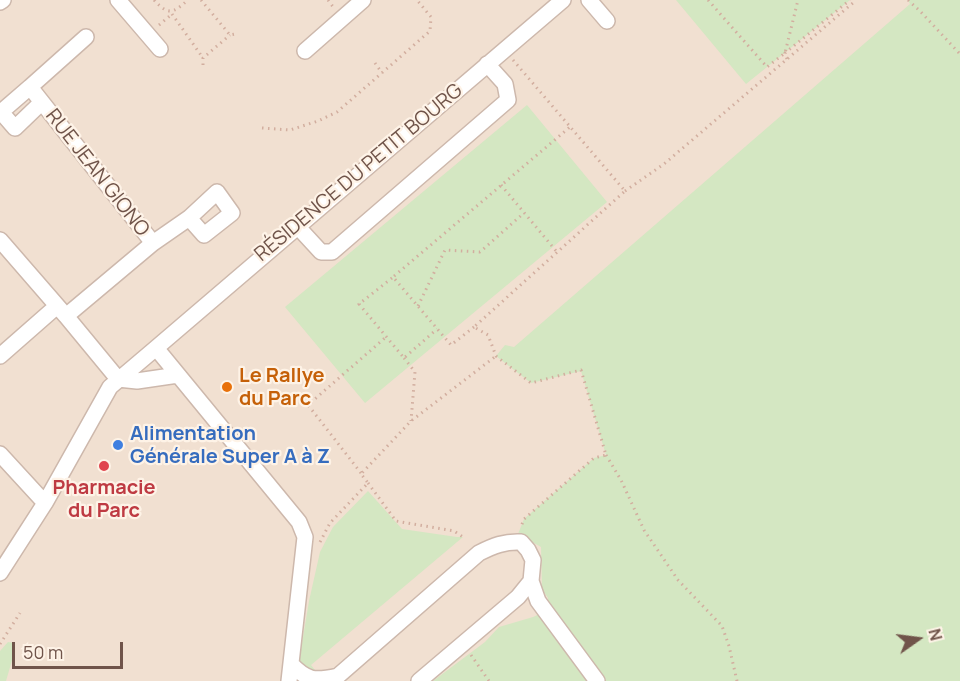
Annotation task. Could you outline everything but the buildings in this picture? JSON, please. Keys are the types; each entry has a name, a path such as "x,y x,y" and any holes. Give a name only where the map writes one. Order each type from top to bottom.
{"street":[{"path":"118,0 160,49"},
{"path":"305,51 363,0"},
{"name":"RÉSIDENCE DU PETIT BOURG","path":"0,573 45,503 110,387 563,0"},
{"path":"589,0 607,21"},
{"path":"30,87 86,38"},
{"path":"297,226 321,252 332,252 508,100 505,84 487,64"},
{"name":"RUE JEAN GIONO","path":"41,103 15,128 0,111 30,87 153,243"},
{"name":"RUE JEAN GIONO","path":"0,356 189,218"},
{"path":"0,240 118,379 137,381 178,375"},
{"path":"156,348 299,522 311,542 289,681"},
{"path":"0,454 45,503"},
{"path":"291,664 302,676 314,680 326,680 338,676 479,553 493,546 521,542 533,560 531,581 538,601 597,681"},
{"path":"419,681 518,597 531,581"}],"path":[{"path":"154,0 163,10 176,11"},
{"path":"148,35 188,0"},
{"path":"201,0 230,35"},
{"path":"262,128 290,130 337,112 430,32 431,17 417,0"},
{"path":"708,0 772,72"},
{"path":"787,59 785,52 798,0"},
{"path":"393,277 451,345 626,191 664,164 854,3 851,0 767,67"},
{"path":"908,0 960,54"},
{"path":"172,14 204,58"},
{"path":"203,65 204,58 230,35 235,34"},
{"path":"504,50 626,191"},
{"path":"375,63 382,73"},
{"path":"411,421 415,372 359,304 570,127"},
{"path":"501,185 557,252"},
{"path":"418,306 445,250 480,252 524,213"},
{"path":"474,327 488,334 496,356 531,383 581,370 606,455 621,480 644,530 678,580 722,626 737,681"},
{"path":"404,358 437,328"},
{"path":"386,337 308,405 396,521 454,531 463,537"},
{"path":"361,474 411,421 496,356"},
{"path":"518,534 524,519 594,458 606,455"},
{"path":"311,542 368,483"},
{"path":"0,644 20,613"},
{"path":"463,644 489,681"}],"shaded area":[{"path":"0,0 960,0 960,681 0,681"}],"green space":[{"path":"676,0 850,0 746,84"},
{"path":"908,0 960,0 960,681 433,681 485,642 499,627 546,611 548,598 542,589 541,547 518,534 524,519 594,458 606,455 581,371 531,383 496,356 505,345 514,347 910,4"},
{"path":"527,105 607,202 365,403 285,307"},
{"path":"368,491 402,529 463,537 311,665 321,678 317,681 297,681 309,601 320,552 333,527"},
{"path":"8,642 14,643 15,650 6,681 0,681 0,651"}],"place":[{"name":"Le Rallye du Parc","path":"227,387"},
{"name":"Alimentation Générale Super A à Z","path":"118,445"},
{"name":"Pharmacie du Parc","path":"104,466"}]}
